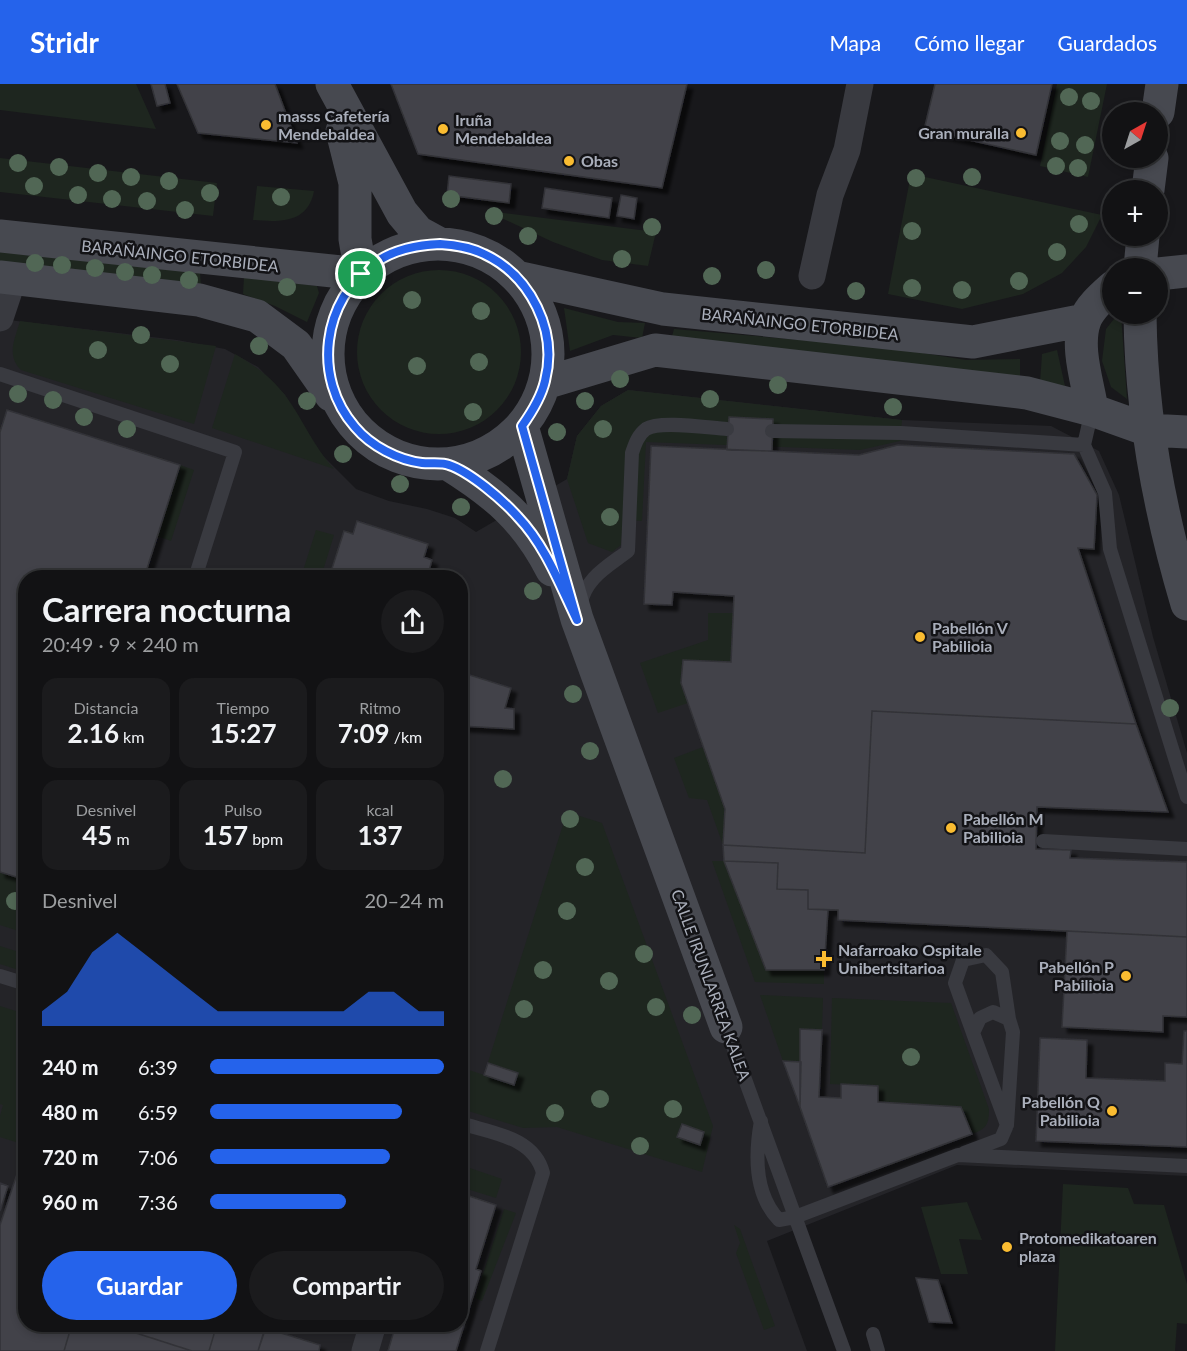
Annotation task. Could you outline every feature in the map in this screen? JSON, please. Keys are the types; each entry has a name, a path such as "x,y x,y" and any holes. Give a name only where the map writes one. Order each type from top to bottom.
{"main road":[{"path":"331,84 402,213 418,232 440,244"},
{"path":"331,84 355,183 354,239 361,274"},
{"path":"1159,102 1162,84"},
{"name":"BARAÑAINGO ETORBIDEA","path":"0,236 361,274"},
{"path":"6,278 199,300 257,316 296,345 343,411 372,443 405,460 448,464 485,455 500,446 522,426 536,406 545,383 548,342 538,306 517,277 486,255 463,246 418,245 396,252 361,274 346,292 334,315 327,350 331,381 343,411"},
{"path":"1168,273 1187,271"},
{"name":"BARAÑAINGO ETORBIDEA","path":"517,277 663,309 973,342 1085,320"},
{"path":"1092,410 1082,350 1085,320 1102,298"},
{"path":"1140,324 1148,430 1161,499 1187,604"},
{"path":"545,383 655,350 1027,393 1092,410 1148,430 1187,432"},
{"name":"CALLE IRUNLARREA KALEA","path":"522,426 577,620 726,1027"},
{"name":"CALLE IRUNLARREA KALEA","path":"448,464 498,498 519,518 539,545 577,620"}],"street":[{"path":"812,276 830,195 847,150 860,84"},
{"path":"0,318 6,278"},
{"path":"365,1351 371,1332"}],"lane":[{"path":"0,374 235,452 198,570"},
{"path":"1092,410 1084,446 1105,493 1110,549 1187,797"},
{"path":"577,620 582,593 591,579 628,551 632,453 636,441 647,428 667,425 726,429"},
{"path":"772,431 901,433 1084,446"},
{"path":"1043,841 1187,849"},
{"path":"760,1121 755,1153 759,1179 770,1211 779,1220 795,1217 1001,1139 1007,1125 1013,1032 1002,972 986,955 963,960 956,982 1007,1125"},
{"path":"0,976 18,982"},
{"path":"974,1033 980,1018 993,1012 1009,1019"},
{"name":"CALLE IRUNLARREA KALEA","path":"726,1027 844,1351"},
{"path":"468,1125 518,1141 533,1151 540,1160 543,1173 487,1351"},
{"path":"958,1155 1187,1166"},
{"path":"873,1334 878,1351"}],"shaded area":[{"path":"0,84 136,84 156,129 0,110"},
{"path":"1057,84 1107,84 1088,177 1040,166"},
{"path":"0,158 217,183 213,216 0,192"},
{"path":"911,174 1102,215 1086,247 1062,273 1023,294 962,309 888,294"},
{"path":"257,186 314,191 306,210 291,219 253,220"},
{"path":"496,212 656,232 648,266 602,260 553,242 497,216"},
{"path":"0,250 200,272 201,286 0,263"},
{"path":"439,270 455,271 470,276 497,294 515,321 520,336 520,368 515,383 497,410 470,428 455,433 439,434 423,433 408,428 381,410 363,383 358,368 357,352 358,336 363,321 381,294 408,276 423,271"},
{"path":"244,277 317,286 319,293 307,322 275,306 243,294"},
{"path":"564,308 618,322 645,323 642,338 613,335 570,351"},
{"name":"Nafarroako Ospitale Unibertsitarioa","path":"0,319 177,340 225,349 258,367 285,395 319,452 356,489 389,501 455,518 476,532 567,479 577,436 601,406 628,390 902,420 1051,426 1099,451 1119,495 1153,637 1187,753 1187,1176 957,1165 767,1241 807,1351 0,1351"},
{"path":"20,321 216,346 194,424 21,370 16,364 13,353 14,340"},
{"path":"1110,324 1122,324 1127,399 1111,387 1102,361 1106,329"},
{"path":"674,329 892,348 966,360 1020,359 1020,381 671,340"},
{"path":"1057,350 1065,386 1040,383 1042,354"},
{"path":"235,354 262,372 280,389 334,469 212,428"},
{"path":"628,390 902,420 900,441 860,450 646,442 642,521 623,520 621,545 612,552 588,543 567,479 577,436 601,406"},
{"path":"180,465 194,470 171,541 157,536"},
{"path":"316,530 334,535 323,570 303,570"},
{"path":"708,613 733,613 731,662 683,661 681,683 688,703 658,713 640,663 708,640"},
{"path":"703,747 725,809 723,845 707,800 689,798 674,758"},
{"path":"567,812 602,823 713,1126 702,1172 557,1127 523,1128 468,1111 468,1070 484,1075"},
{"path":"712,861 724,861 766,970 824,970 824,984 755,982"},
{"path":"0,872 18,878 18,931 0,925"},
{"path":"0,946 18,952 18,970 0,964"},
{"path":"760,995 823,998 822,1030 800,1029 801,1062 783,1061"},
{"path":"832,998 951,1003 989,1109 986,1126 972,1134 961,1107 878,1102 878,1086 830,1084"},
{"path":"0,1006 18,1012 18,1143 0,1137 0,1116 3,1105 0,1104"},
{"path":"468,1167 502,1179 496,1198 468,1189"},
{"path":"1063,1184 1128,1188 1134,1204 1164,1205 1187,1284 1187,1324 1177,1323 1175,1351 1055,1351"},
{"path":"967,1202 982,1240 959,1239 968,1274 941,1274 921,1207"},
{"path":"504,1209 516,1213 482,1301 475,1298"},
{"path":"734,1225 740,1229 775,1326 764,1330 736,1253 740,1243"}],"building":[{"path":"151,84 165,84 170,103 157,106"},
{"path":"177,84 275,84 297,143 198,133"},
{"path":"391,84 687,84 662,188 418,154"},
{"path":"935,84 1052,84 1036,155 924,130"},
{"path":"449,176 511,184 509,203 447,195"},
{"path":"545,188 612,198 609,218 542,208"},
{"path":"621,195 637,198 634,219 617,216"},
{"path":"7,410 180,465 147,570 18,570 18,878 0,872 0,432"},
{"path":"729,417 773,419 772,451 727,450"},
{"name":"Pabellón V Pabilioia","path":"898,445 1074,454 1097,495 1094,549 1078,548 1136,724 872,711 865,853 723,845 725,809 681,683 683,660 731,662 734,596 673,592 672,605 644,604 651,446 859,455"},
{"path":"357,521 428,544 424,557 432,560 429,570 332,570 344,531 353,534"},
{"path":"468,675 511,688 505,708 514,709 514,729 468,726"},
{"name":"Pabellón M Pabilioia","path":"872,711 1136,724 1168,812 1037,807 1036,849 1071,850 1070,858 1187,862 1187,937 838,920 838,910 808,909 808,890 777,889 778,863 724,861 723,845 865,853"},
{"path":"724,861 778,863 777,889 808,890 808,909 828,910 824,970 766,970"},
{"name":"Pabellón P Pabilioia","path":"1067,931 1187,937 1187,1017 1163,1016 1163,1032 1062,1027"},
{"path":"800,1029 822,1030 819,1097 841,1098 841,1084 878,1086 878,1102 961,1107 972,1134 828,1187 800,1107"},
{"name":"Pabellón Q Pabilioia","path":"1184,1031 1187,1031 1187,1147 1036,1141 1040,1038 1087,1040 1086,1078 1165,1081 1165,1063 1182,1064"},
{"path":"783,1061 801,1062 800,1107"},
{"path":"488,1063 518,1073 514,1085 484,1075"},
{"path":"682,1124 704,1132 700,1145 677,1137"},
{"path":"18,1171 18,1332 70,1332 64,1351 0,1351 0,1225"},
{"path":"0,1183 8,1186 0,1211"},
{"path":"468,1196 496,1205 476,1269 481,1271 468,1313"},
{"path":"916,1278 938,1280 952,1323 929,1322"},
{"path":"70,1332 133,1332 192,1351 64,1351"},
{"path":"133,1332 215,1332 209,1351 192,1351"},
{"path":"215,1332 264,1332 258,1351 209,1351"},
{"path":"264,1332 278,1332 320,1345 319,1351 258,1351"},
{"path":"394,1332 462,1332 456,1351 388,1351"}],"place":[{"name":"masss Cafetería Mendebaldea","path":"266,125"},
{"name":"Iruña Mendebaldea","path":"443,129"},
{"name":"Gran muralla","path":"1021,133"},
{"name":"Obas","path":"569,161"},
{"name":"Pabellón V Pabilioia","path":"920,637"},
{"name":"Pabellón M Pabilioia","path":"951,828"},
{"name":"Nafarroako Ospitale Unibertsitarioa","path":"824,959"},
{"name":"Pabellón P Pabilioia","path":"1126,976"},
{"name":"Pabellón Q Pabilioia","path":"1112,1111"},
{"name":"Protomedikatoaren plaza","path":"1007,1247"}],"route":[{"path":"418,245 463,246 486,255 517,277 538,306 548,342 548,363 545,383 536,406 522,426 577,620 539,545 519,518 498,498 448,464 434,465 405,460 372,443 343,411 331,381 327,350 334,315 346,292 361,274 396,252 418,245"}]}
